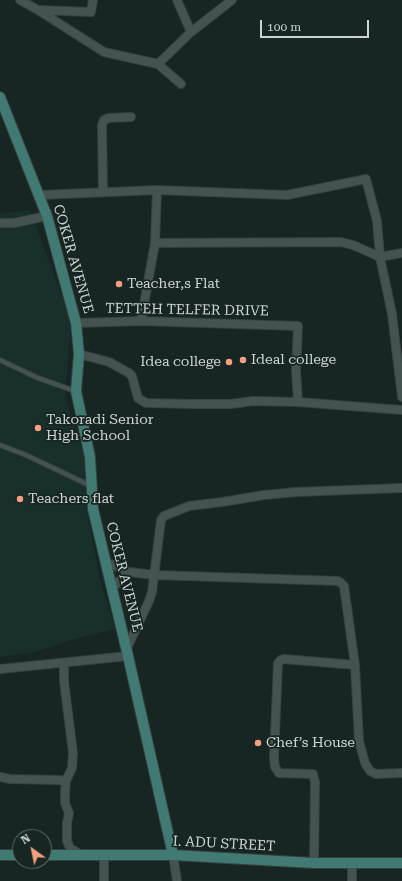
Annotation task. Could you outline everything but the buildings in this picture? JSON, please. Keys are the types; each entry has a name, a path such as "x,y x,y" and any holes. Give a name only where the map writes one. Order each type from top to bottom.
{"street":[{"path":"20,0 104,52 158,64 181,84"},
{"path":"38,10 91,12 93,0"},
{"path":"177,0 191,32"},
{"path":"158,64 191,32 232,0"},
{"name":"COKER AVENUE","path":"0,97 2,109 40,195 76,322 79,354 76,391 90,457 93,509 128,652 173,855 177,881"},
{"path":"103,192 102,125 104,120 109,118 131,117"},
{"path":"40,195 157,190 287,195 366,180 377,221 380,257 392,314 402,397"},
{"path":"141,321 155,243 157,190"},
{"path":"0,223 14,223 47,216"},
{"path":"155,243 341,242 353,245 380,257 402,253"},
{"name":"TETTEH TELFER DRIVE","path":"76,322 141,321 298,326 296,370 298,402"},
{"path":"79,354 110,362 129,373 132,376 138,398 146,403 231,404 253,401 298,402 402,410"},
{"path":"0,669 64,663 128,652 149,601 155,575 161,520 169,513 189,506 264,495 296,492 402,488"},
{"path":"106,562 129,572 155,575 338,582 344,586 355,665 359,742 365,763 370,771 376,774 402,773"},
{"path":"112,588 129,572"},
{"path":"314,863 315,782 313,774 279,773 275,767 274,758 278,663 284,659 355,665"},
{"path":"64,663 64,681 73,753 72,768 66,781 65,803 69,813 67,823 67,841 70,848 81,855"},
{"path":"0,776 10,779 66,781"},
{"name":"I. ADU STREET","path":"52,854 173,855 314,863 402,863"},
{"path":"0,855 12,855"},
{"path":"104,855 104,881"},
{"path":"352,862 352,881"}],"lane":[{"path":"0,360 38,378 76,391"},
{"path":"0,446 26,455 91,486"}],"shaded area":[{"name":"Takoradi Senior High School","path":"30,210 71,320 65,397 85,459 85,501 100,579 115,629 71,640 35,652 0,657 0,214"}],"place":[{"name":"Teacher,s Flat","path":"119,284"},
{"name":"Ideal college","path":"243,360"},
{"name":"Idea college","path":"229,362"},
{"name":"Takoradi Senior High School","path":"38,428"},
{"name":"Teachers flat","path":"20,499"},
{"name":"Chef’s House","path":"258,743"}]}
